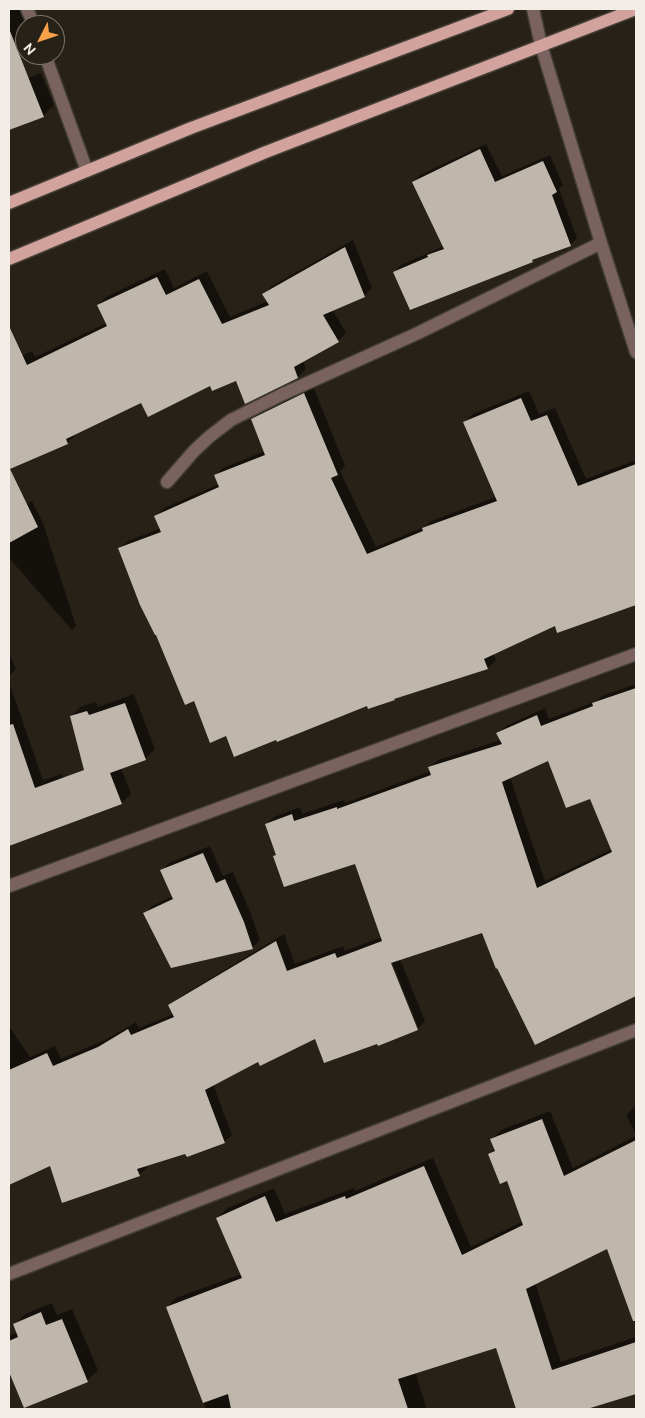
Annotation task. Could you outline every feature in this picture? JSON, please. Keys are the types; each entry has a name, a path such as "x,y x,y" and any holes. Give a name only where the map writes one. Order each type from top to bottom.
{"main road":[{"path":"9,203 191,128 508,9"},
{"path":"9,259 266,152 636,9"}],"street":[{"path":"533,9 541,45 600,243 636,352"},
{"path":"50,65 87,171"},
{"path":"167,482 208,437 231,420 425,330 600,243"},
{"path":"9,886 636,654"},
{"path":"9,1274 636,1030"}],"building":[{"path":"10,31 15,44 15,65 23,65 44,117 9,130"},
{"path":"480,149 495,182 543,161 557,192 552,195 571,246 410,310 393,272 428,257 427,255 444,249 412,182"},
{"path":"345,247 365,297 323,315 339,342 294,367 298,378 245,404 236,381 212,391 210,386 148,417 141,403 66,439 68,444 10,469 38,527 9,543 9,326 27,365 107,326 97,305 157,277 166,295 199,279 222,324 269,305 262,294"},
{"path":"304,393 338,475 331,478 367,554 423,531 422,528 497,501 463,422 521,398 531,421 547,415 578,486 636,464 636,605 557,633 555,626 484,659 488,669 368,709 367,706 234,757 226,736 210,743 194,701 185,705 156,635 140,605 118,548 161,532 154,516 219,487 214,475 265,455 251,419"},
{"path":"636,688 636,996 535,1045 496,969 482,933 391,963 418,1030 378,1046 377,1044 324,1063 315,1039 260,1066 258,1062 205,1090 225,1143 187,1157 185,1154 137,1169 140,1176 62,1203 50,1166 9,1185 9,1070 47,1053 53,1066 98,1047 128,1029 131,1035 174,1017 168,1005 276,941 287,971 335,953 337,958 382,941 355,864 284,887 273,856 276,855 265,824 292,814 294,821 337,807 337,809 431,775 428,767 502,744 496,733 537,715 541,726 593,706 592,703","holes":["548,761 566,808 590,799 612,852 537,888 502,782"]},
{"path":"125,703 146,760 110,773 122,804 9,846 9,725 13,724 35,788 84,770 70,716 87,711 89,715"},
{"path":"203,853 216,883 225,879 244,922 253,949 171,968 143,913 173,899 160,870"},
{"path":"542,1119 564,1176 636,1140 636,1321 633,1321 607,1249 526,1289 552,1370 636,1342 636,1394 587,1409 516,1409 496,1348 398,1379 408,1409 231,1409 228,1394 203,1403 166,1307 242,1278 216,1218 265,1196 276,1222 345,1196 346,1199 424,1166 462,1255 523,1225 507,1181 500,1184 488,1154 495,1151 490,1139"},
{"path":"41,1312 46,1325 62,1319 88,1382 24,1408 9,1372 9,1341 18,1337 13,1324"}]}
